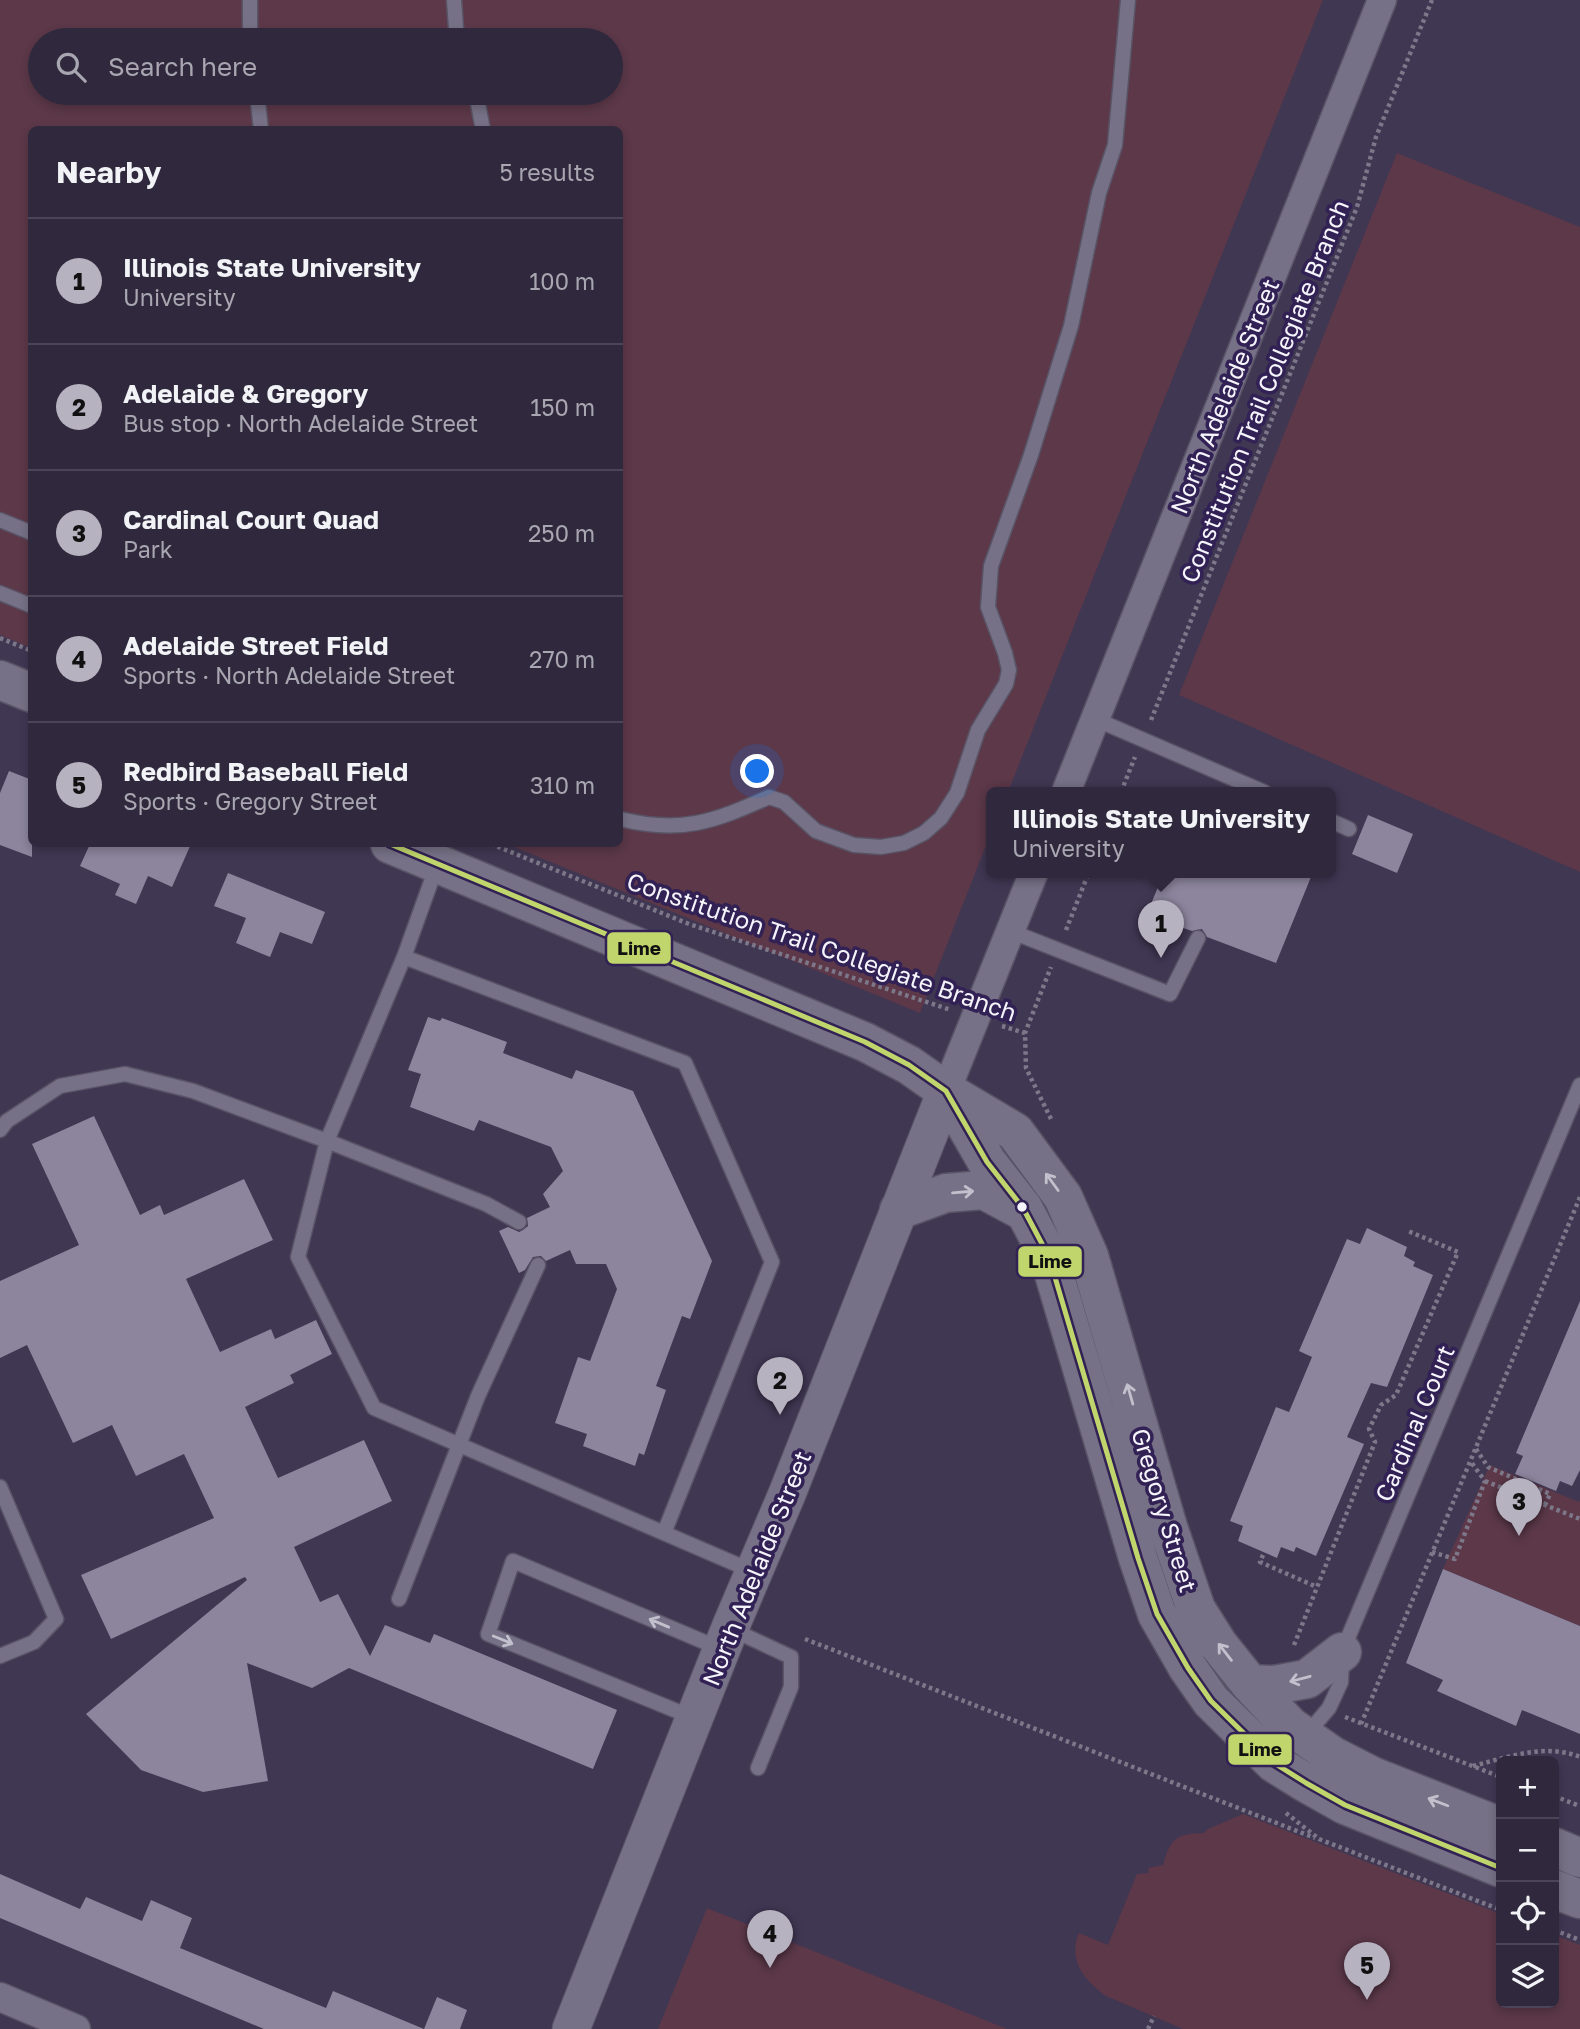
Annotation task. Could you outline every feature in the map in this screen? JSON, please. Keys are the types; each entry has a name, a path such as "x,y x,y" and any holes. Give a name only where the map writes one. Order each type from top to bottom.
{"main road":[{"path":"0,680 28,691"},
{"name":"Gregory Street","path":"398,847 865,1042 909,1065 946,1091 1015,1132 1063,1197 1089,1256 1168,1527 1196,1609 1218,1644 1250,1684 1290,1726 1297,1741 1345,1805 1496,1866"},
{"name":"Gregory Street","path":"946,1091 988,1162 1025,1212 1049,1257 1157,1614 1188,1668 1211,1701 1372,1776 1496,1825"},
{"path":"899,1210 946,1193 984,1190 1025,1212"},
{"path":"1250,1684 1274,1685 1307,1679 1342,1652"},
{"path":"1559,1849 1580,1858"},
{"path":"1559,1891 1580,1899"}],"street":[{"name":"North Adelaide Street","path":"1068,787 1382,0"},
{"name":"North Adelaide Street","path":"571,2029 1032,878"},
{"path":"0,1997 76,2029"}],"lane":[{"path":"250,0 250,28"},
{"path":"454,0 456,28"},
{"path":"623,820 649,826 689,826 769,797 784,802 816,831 854,845 881,847 904,843 924,833 941,818 957,793 978,730 1006,684 1009,670 988,607 991,566 1031,455 1071,326 1099,193 1115,145 1128,0"},
{"path":"258,105 261,126"},
{"path":"477,105 481,126"},
{"path":"0,520 28,531"},
{"path":"0,593 28,604"},
{"path":"1095,719 1253,787"},
{"path":"1336,823 1349,829"},
{"path":"438,863 404,957 327,1141 298,1257 374,1408 755,1573"},
{"path":"1010,931 1170,994 1198,938"},
{"path":"404,957 685,1063 772,1262 664,1533"},
{"path":"0,1130 7,1121 60,1086 125,1074 193,1091 327,1141 486,1205 519,1222"},
{"name":"Cardinal Court","path":"1297,1741 1341,1682 1342,1652 1580,1085"},
{"path":"399,1599 478,1396 538,1265"},
{"path":"0,1487 56,1619 34,1642 0,1656"},
{"path":"696,1719 488,1634 513,1561 726,1639 791,1657 791,1687 758,1768"}],"path":[{"name":"Constitution Trail Collegiate Branch","path":"1123,787 1357,207 1376,137 1432,0"},
{"path":"0,638 28,649"},
{"name":"Constitution Trail Collegiate Branch","path":"498,847 689,924 1025,1033"},
{"name":"Constitution Trail Collegiate Branch","path":"1046,1112 1026,1068 1025,1033 1087,878"},
{"path":"1361,1724 1580,1197"},
{"path":"1292,1649 1375,1442 1369,1429 1381,1405 1396,1395 1458,1252 1408,1231"},
{"path":"1475,1448 1488,1467 1550,1494 1545,1505"},
{"path":"1470,1461 1485,1481 1580,1520"},
{"path":"1432,1552 1455,1559 1485,1481"},
{"path":"1264,1555 1261,1562 1317,1587"},
{"path":"797,1635 1319,1839"},
{"path":"1297,1741 1361,1724 1496,1775"},
{"path":"1472,1766 1538,1751 1566,1751 1580,1757"},
{"path":"1559,1798 1580,1806"},
{"path":"1559,1932 1580,1940"},
{"path":"1149,2029 1154,2016"}],"shaded area":[{"path":"0,0 1323,0 1010,787 986,787 986,846 920,1013 514,847 623,847 623,126 28,126 28,647 0,635"},
{"path":"1397,153 1580,227 1580,872 1179,695"},
{"path":"1490,1465 1579,1502 1580,1500 1580,1626 1443,1569"},
{"path":"1243,1814 1496,1912 1496,2008 1559,2008 1559,1937 1580,1945 1580,2029 1183,2029 1106,1996 1080,1969 1075,1952 1079,1933 1108,1945 1137,1874 1149,1873 1148,1868 1163,1865 1172,1843 1180,1836 1204,1833"},
{"path":"707,1908 1007,2029 658,2029"}],"building":[{"path":"9,771 28,778 28,847 32,847 32,857 0,845 0,793"},
{"path":"1368,815 1413,834 1397,873 1352,854"},
{"path":"89,847 190,847 172,887 148,876 136,904 115,895 120,884 80,866"},
{"path":"228,873 325,912 312,944 280,932 270,957 236,943 246,918 214,906"},
{"path":"1162,878 1311,878 1276,963 1207,937 1202,929 1192,931 1154,918 1156,911 1149,909"},
{"path":"428,1017 440,1021 442,1018 507,1042 503,1053 572,1079 576,1070 633,1091 712,1261 690,1319 682,1316 656,1386 666,1390 644,1455 639,1453 635,1466 583,1446 587,1434 555,1423 578,1357 590,1361 617,1289 606,1264 576,1264 570,1250 546,1261 541,1256 533,1257 525,1270 519,1273 499,1231 508,1227 519,1232 528,1226 527,1218 550,1207 543,1194 563,1171 551,1147 479,1120 474,1131 410,1107 421,1074 408,1070"},
{"path":"94,1116 140,1215 160,1205 164,1215 244,1179 273,1240 186,1279 220,1352 271,1329 275,1339 316,1320 332,1354 290,1375 294,1383 245,1407 278,1478 364,1440 392,1501 294,1547 320,1602 338,1594 370,1656 385,1625 430,1643 434,1634 617,1710 593,1769 349,1668 312,1688 247,1663 268,1781 203,1792 141,1770 86,1714 247,1580 245,1577 111,1639 81,1575 214,1518 184,1454 136,1476 112,1425 73,1443 27,1345 0,1358 0,1281 79,1245 32,1144"},
{"path":"1367,1228 1407,1247 1404,1256 1415,1262 1413,1266 1433,1275 1387,1387 1371,1383 1347,1437 1364,1444 1316,1556 1296,1547 1294,1552 1281,1547 1277,1558 1238,1541 1243,1526 1230,1521 1276,1407 1289,1412 1312,1357 1299,1351 1347,1239 1360,1244"},
{"path":"1580,1301 1580,1470 1572,1486 1560,1481 1556,1491 1515,1474 1523,1456 1516,1453"},
{"path":"1443,1569 1580,1626 1580,1734 1522,1710 1516,1726 1437,1691 1443,1680 1406,1663"},
{"path":"0,1874 80,1909 86,1897 142,1921 151,1900 192,1918 180,1948 326,2008 333,1991 424,2029 264,2029 0,1918"},
{"path":"437,1997 467,2010 460,2029 424,2029"}],"transit line":[{"name":"Lime","path":"397,847 865,1042 909,1065 946,1091 987,1162 1023,1208 1049,1257 1157,1614 1188,1668 1211,1701 1274,1763 1306,1783 1345,1805 1496,1866"}],"place":[{"name":"Illinois State University","path":"1161,958"},
{"name":"Adelaide & Gregory","path":"780,1415"},
{"name":"Cardinal Court Quad","path":"1519,1536"},
{"name":"Adelaide Street Field","path":"770,1968"},
{"name":"Redbird Baseball Field","path":"1367,2000"}]}
